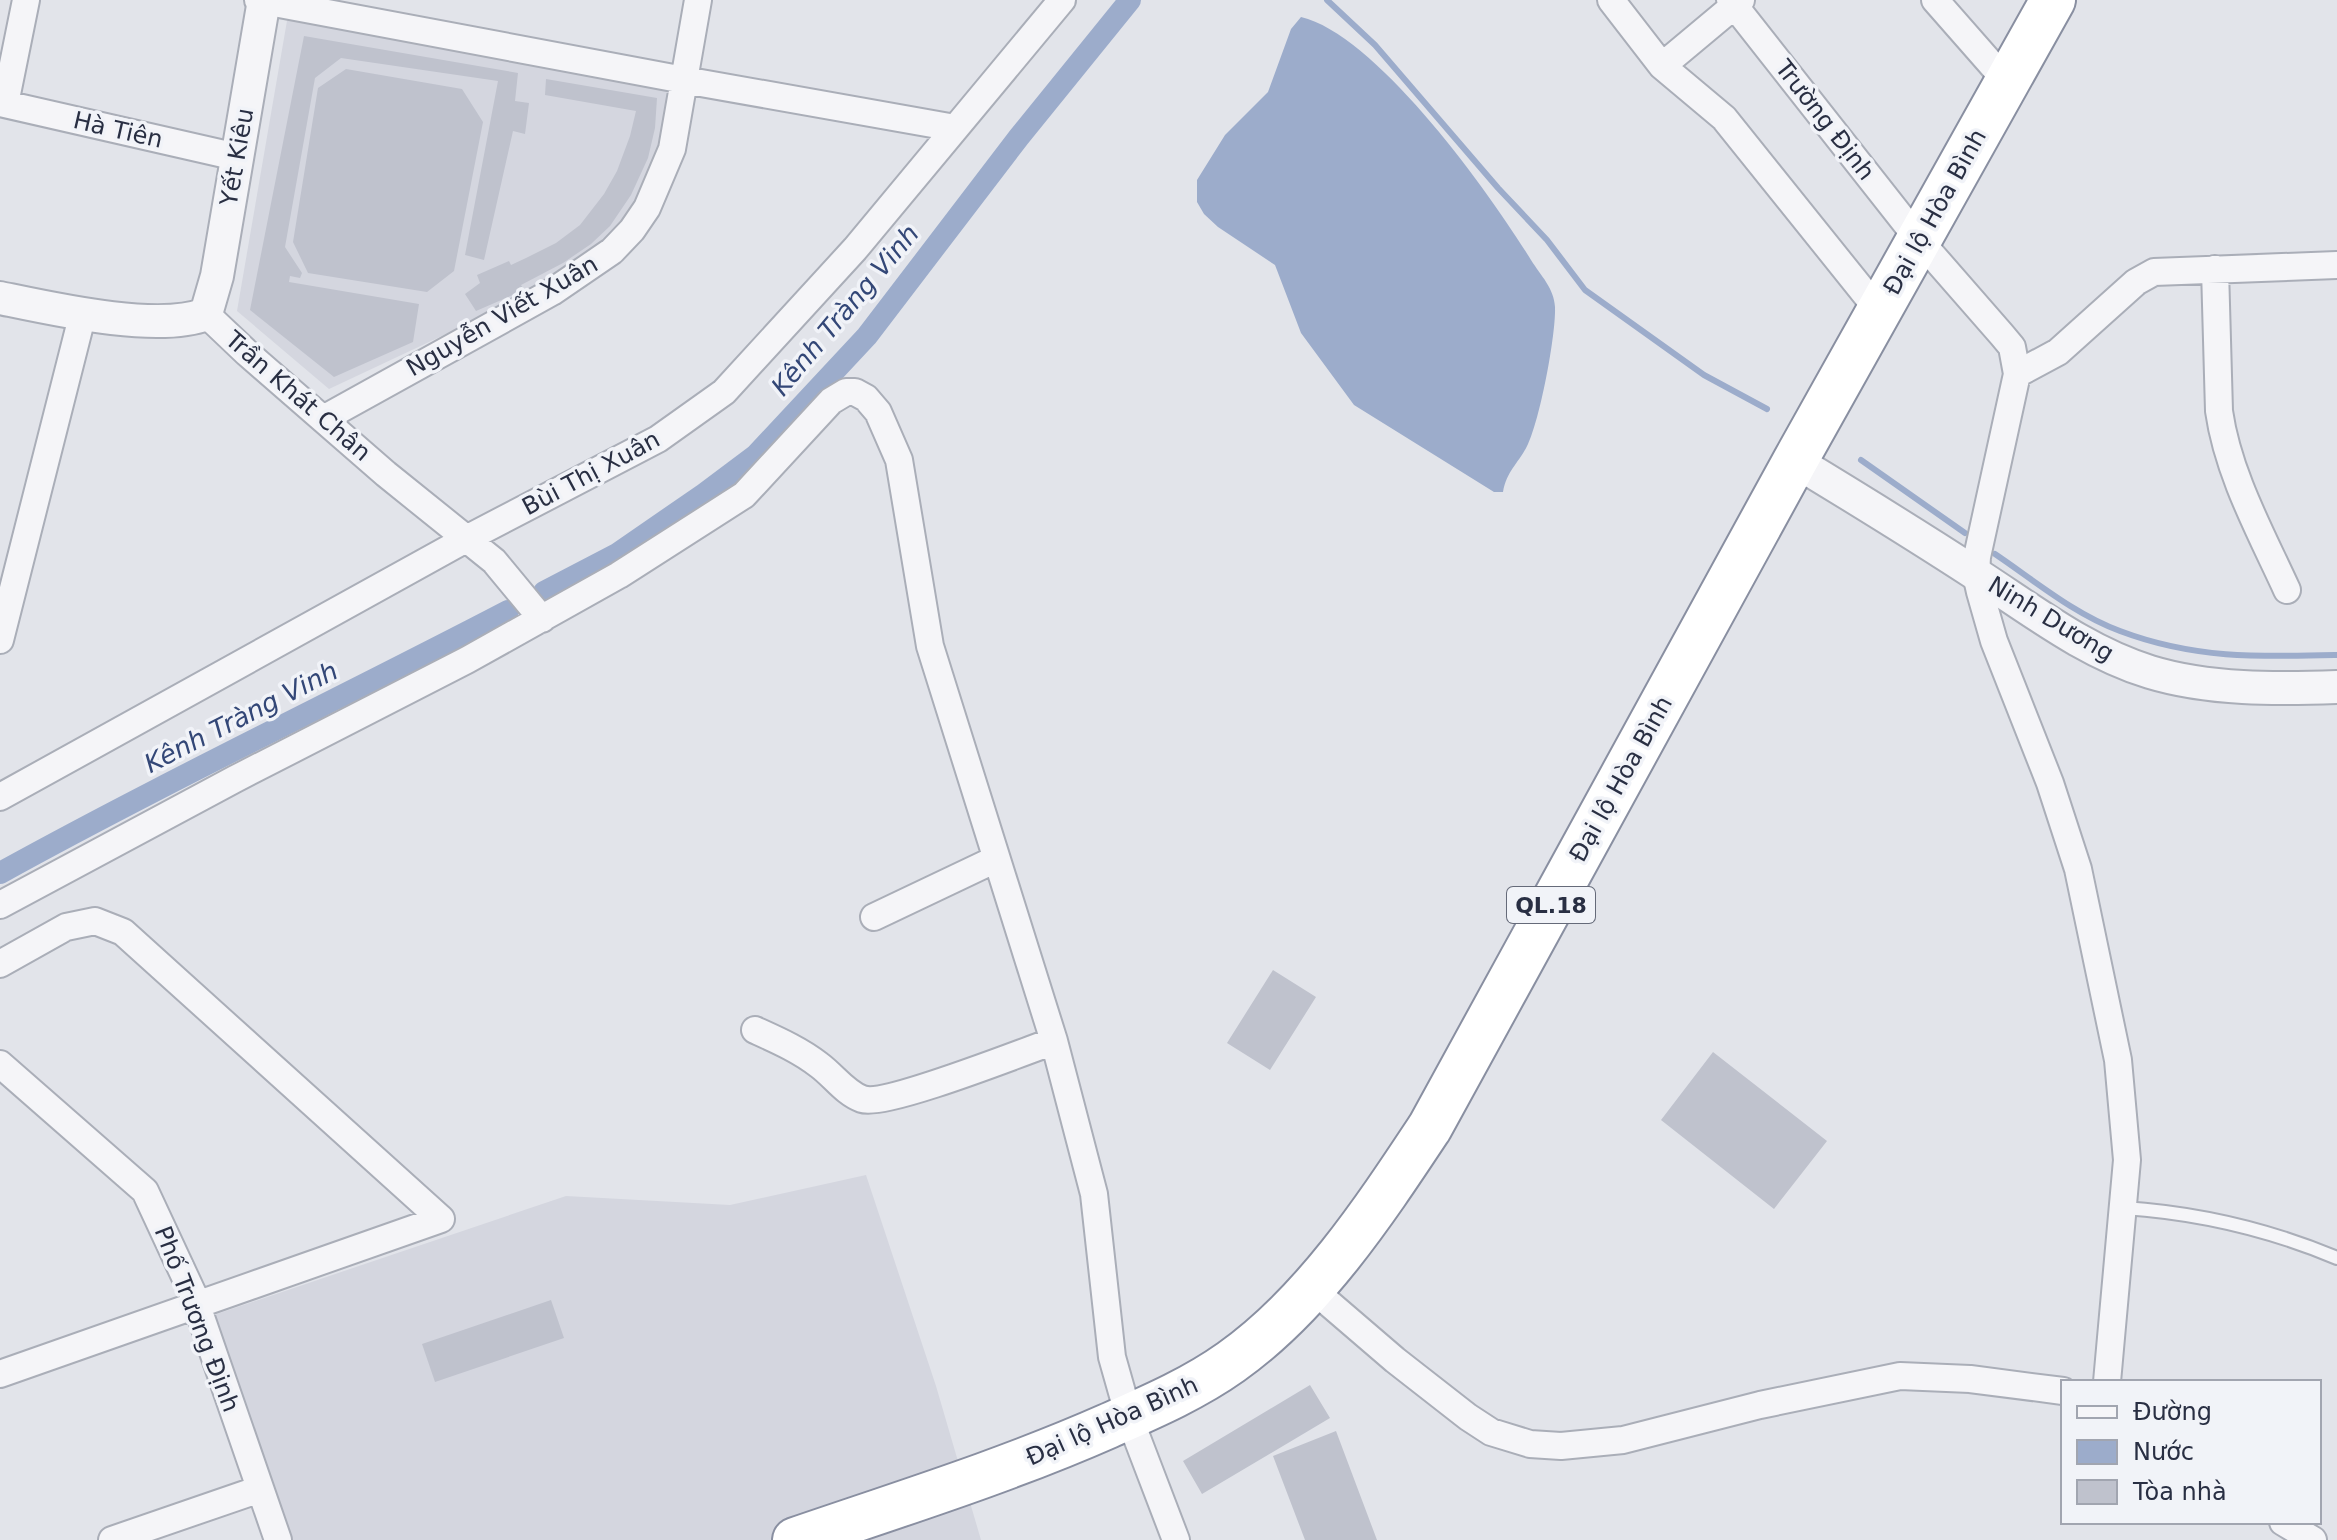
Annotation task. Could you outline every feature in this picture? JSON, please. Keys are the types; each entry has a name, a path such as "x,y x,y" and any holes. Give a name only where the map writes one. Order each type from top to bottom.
{"highway":[{"name":"Đại lộ Hòa Bình","path":"795,1540 989,1474 1129,1417 1200,1382 1233,1361 1263,1336 1343,1251 1430,1127 1795,461 2053,0"}],"street":[{"path":"2,104 26,0"},
{"path":"262,0 955,128"},
{"name":"Yết Kiêu","path":"206,314 217,276 262,0"},
{"name":"Nguyễn Viết Xuân","path":"323,419 552,292 612,251 632,230 647,208 672,149 698,0"},
{"name":"Bùi Thị Xuân","path":"0,797 468,538 658,439 724,392 855,249 1062,0"},
{"path":"1611,0 1662,66 1724,118 1879,311"},
{"path":"1935,0 2007,82"},
{"path":"1662,66 1735,2"},
{"name":"Trường Định","path":"1735,2 1919,240 2012,347 2017,374"},
{"name":"Hà Tiên","path":"2,104 237,157"},
{"path":"2107,1380 2127,1160 2122,1088 2078,869 2050,783 1994,641 1976,574 1977,557 2017,374 2058,352 2144,277 2169,270 2337,265"},
{"path":"2215,269 2222,430 2238,480 2287,590"},
{"name":"Trần Khát Chân","path":"0,298 165,323 206,314 386,474 494,561 542,619"},
{"path":"0,640 83,313"},
{"path":"0,905 542,619 644,560 744,495 831,401 846,392 855,392 866,398 878,412 899,460 930,646 1054,1041 1094,1194 1112,1357 1129,1417 1176,1540"},
{"name":"Ninh Dương","path":"1795,461 1976,574 2029,611 2102,653 2153,673 2227,685 2337,687"},
{"path":"874,917 996,859"},
{"path":"0,964 66,927 95,921 123,932 441,1219 196,1305 3,1368"},
{"path":"755,1030 802,1054 851,1094 870,1101 915,1089 1054,1041"},
{"name":"Phố Trương Định","path":"0,1064 145,1191 196,1305 278,1540"},
{"path":"1310,1287 1468,1417 1491,1432 1530,1444 1561,1446 1623,1440 1760,1405 1900,1376 1970,1379 2061,1391"},
{"path":"112,1540 260,1489"},
{"path":"2286,1524 2313,1540"}],"lane":[{"path":"2124,1208 2188,1213 2231,1222 2274,1234 2337,1258"}],"shaded area":[{"path":"288,15 669,90 662,139 641,191 608,240 552,280 329,389 237,311"},
{"path":"866,1175 936,1386 981,1540 290,1540 211,1316 566,1196 730,1205"}],"water":[{"path":"1301,17 1331,30 1363,53 1429,120 1488,196 1552,294 1555,307 1553,337 1537,416 1528,444 1507,478 1503,492 1494,492 1354,405 1301,333 1275,265 1218,227 1197,202 1197,180 1225,135 1268,92 1291,29"}],"building":[{"path":"304,36 518,73 515,101 529,103 525,134 513,131 484,260 465,255 498,81 341,58 315,78 285,247 302,273 300,278 290,276 289,282 419,304 413,342 334,377 250,310"},
{"path":"346,69 462,89 483,122 454,271 427,292 308,273 293,242 318,88"},
{"path":"546,79 657,98 655,128 648,158 631,195 610,226 591,244 521,285 524,290 476,311 465,294 480,283 477,275 509,261 511,265 526,258 556,243 580,225 617,171 630,136 636,111 545,95"},
{"path":"1273,970 1316,997 1270,1070 1227,1043"},
{"path":"1713,1052 1827,1141 1774,1209 1661,1120"},
{"path":"551,1300 564,1338 435,1382 422,1344"},
{"path":"1310,1385 1330,1418 1202,1494 1183,1461"},
{"path":"1336,1431 1377,1540 1305,1540 1273,1456"}],"waterway":[{"name":"Kênh Tràng Vinh","path":"544,592 617,554 756,455 867,336 1019,137 1130,0"},
{"path":"1327,0 1375,45 1547,240 1585,290 1704,375 1767,409"},
{"path":"1861,460 1965,533"},
{"path":"1995,554 2087,616 2147,640 2227,654 2337,655"},
{"name":"Kênh Tràng Vinh","path":"0,873 508,611"}]}
